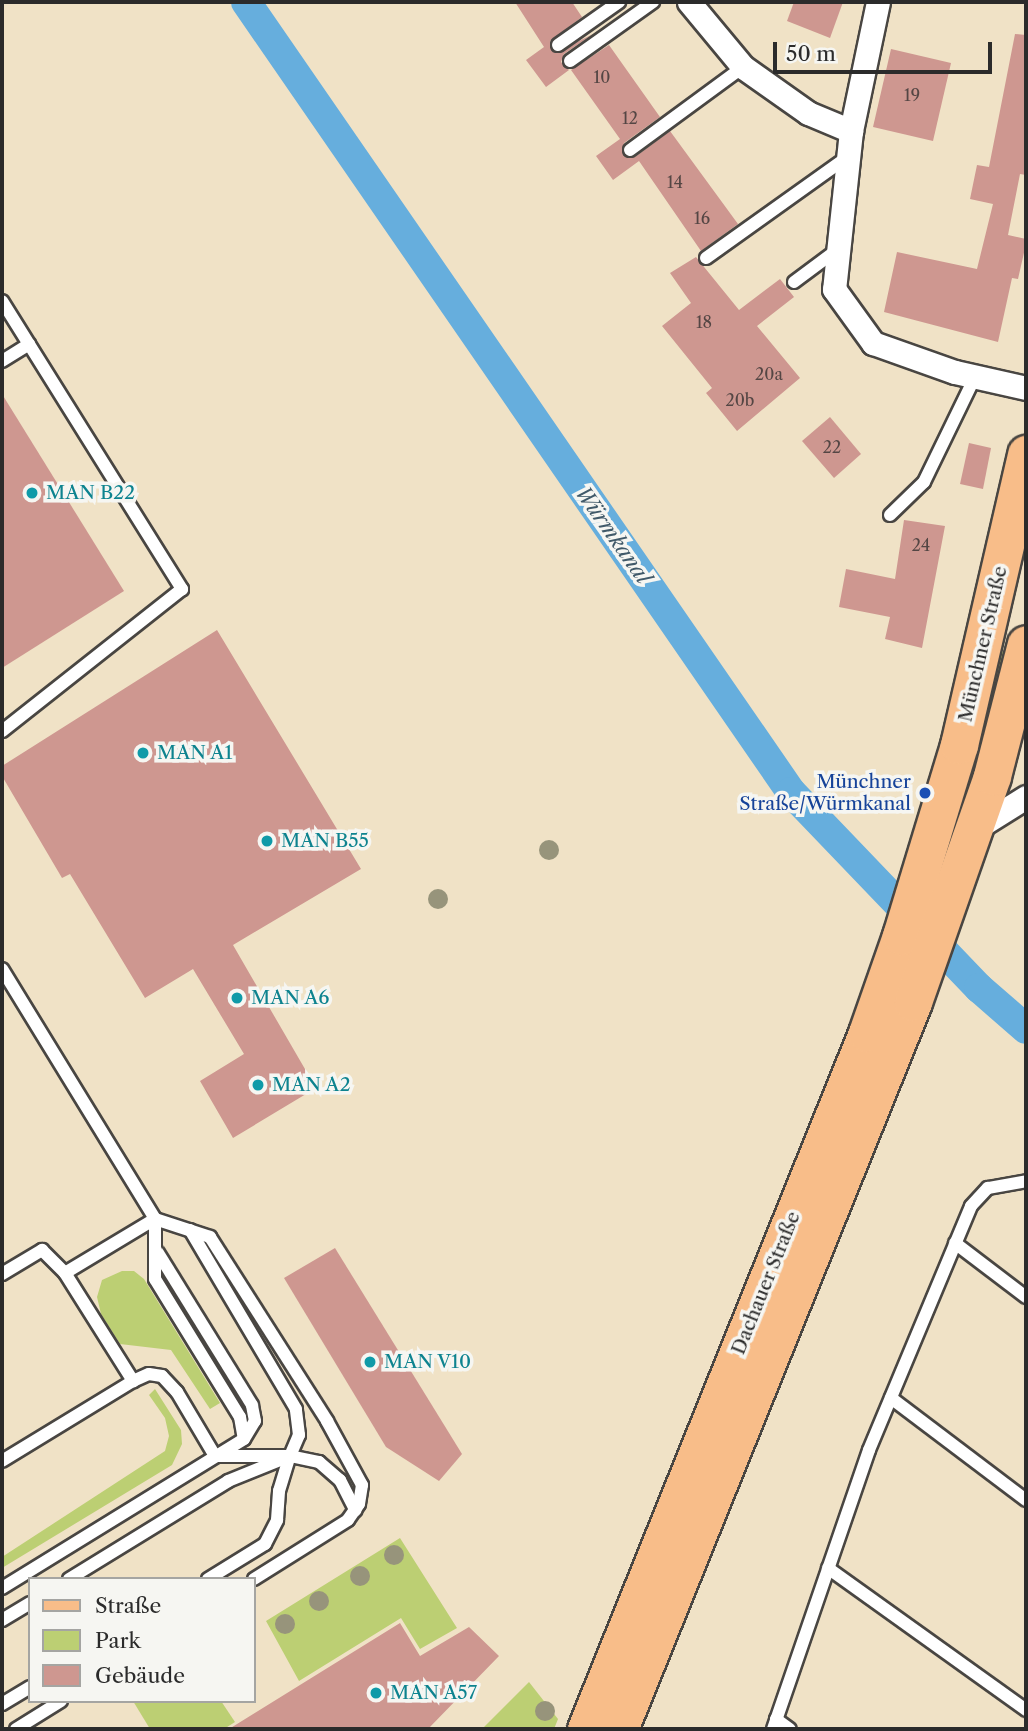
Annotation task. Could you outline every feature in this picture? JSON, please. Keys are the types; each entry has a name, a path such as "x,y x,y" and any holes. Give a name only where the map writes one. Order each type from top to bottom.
{"main road":[{"name":"Münchner Straße","path":"933,833 972,693 1026,454"},
{"path":"975,828 1026,644"},
{"name":"Dachauer Straße","path":"619,1729 926,964 975,828"},
{"name":"Dachauer Straße","path":"586,1729 867,1032 933,833"}],"street":[{"path":"689,2 743,67 808,113 851,131"},
{"path":"878,2 845,159 834,289 873,343 975,377 1026,388"},
{"path":"975,828 1026,797"}],"lane":[{"path":"558,45 619,2"},
{"path":"570,61 653,2"},
{"path":"631,150 743,67"},
{"path":"706,258 845,159"},
{"path":"794,282 837,250"},
{"path":"2,301 181,589 2,732"},
{"path":"2,361 29,344"},
{"path":"890,515 925,482 975,377"},
{"path":"2,969 155,1219 158,1252 155,1279 240,1417 244,1438 2,1588"},
{"path":"790,1729 775,1724 828,1568 891,1398 955,1243 971,1206 988,1188 1026,1181"},
{"path":"65,1273 155,1219 210,1237 327,1421 362,1485 355,1510 348,1520 256,1578"},
{"path":"190,1230 296,1409 299,1435 279,1491 277,1520 265,1544 211,1577"},
{"path":"955,1243 1026,1297"},
{"path":"2,1274 42,1250 65,1273 133,1381"},
{"path":"2,1461 133,1381 149,1374 162,1376 215,1456"},
{"path":"891,1398 1026,1500"},
{"path":"215,1456 290,1456 319,1462 340,1480 355,1510"},
{"path":"72,1577 228,1481 290,1456"},
{"path":"828,1568 1026,1710"},
{"path":"2,1620 28,1604"},
{"path":"2,1704 28,1688"},
{"path":"16,1729 58,1703"}],"green space":[{"path":"1006,651 995,701 988,693 997,653"},
{"path":"122,1271 134,1271 144,1279 220,1403 210,1409 171,1350 120,1344 101,1314 97,1297 102,1280"},
{"path":"155,1389 181,1430 182,1444 172,1465 2,1568 2,1557 165,1451 169,1436 165,1418 149,1395"},
{"path":"400,1538 457,1628 420,1649 401,1618 299,1681 266,1621"},
{"path":"529,1682 558,1719 554,1729 482,1729"},
{"path":"134,1703 222,1703 235,1722 224,1729 150,1729"}],"building":[{"path":"515,2 572,2 582,17 550,41 555,53 593,34 564,54 561,62 569,70 546,87 526,60 544,47"},
{"path":"794,2 843,2 830,38 787,21"},
{"path":"1015,34 1026,35 1026,175 1020,174 1008,235 1026,239 1026,244 1018,279 1012,278 998,342 884,312 897,252 977,269 993,204 970,199 977,165 989,167"},
{"path":"609,45 660,117 624,143 623,155 635,157 670,131 738,224 701,251 639,161 613,180 596,156 620,139 571,70"},
{"path":"891,49 951,63 933,141 873,127"},
{"path":"696,257 739,310 780,279 794,297 757,326 800,378 737,431 706,393 712,388 662,326 691,303 670,273"},
{"name":"MAN B22","path":"2,394 124,591 2,668"},
{"path":"830,417 861,454 834,478 802,441"},
{"path":"969,443 991,448 983,489 960,484"},
{"path":"904,520 945,526 922,648 885,639 890,617 839,607 846,569 895,579"},
{"path":"217,630 361,869 233,945 316,1088 233,1138 200,1081 244,1054 193,969 145,998 70,874 62,878 2,776 2,766"},
{"name":"MAN V10","path":"335,1248 462,1454 439,1481 386,1447 284,1278"},
{"name":"MAN A57","path":"400,1623 420,1656 469,1627 499,1656 428,1729 229,1729"}],"waterway":[{"name":"Würmkanal","path":"246,2 791,792 979,988 1026,1029"}],"place":[{"name":"MAN B22","path":"32,493"},
{"name":"MAN A1","path":"143,753"},
{"name":"Münchner Straße/Würmkanal","path":"925,793"},
{"name":"MAN B55","path":"267,841"},
{"name":"MAN A6","path":"237,998"},
{"name":"MAN A2","path":"258,1085"},
{"name":"MAN V10","path":"370,1362"},
{"name":"MAN A57","path":"376,1693"}]}
